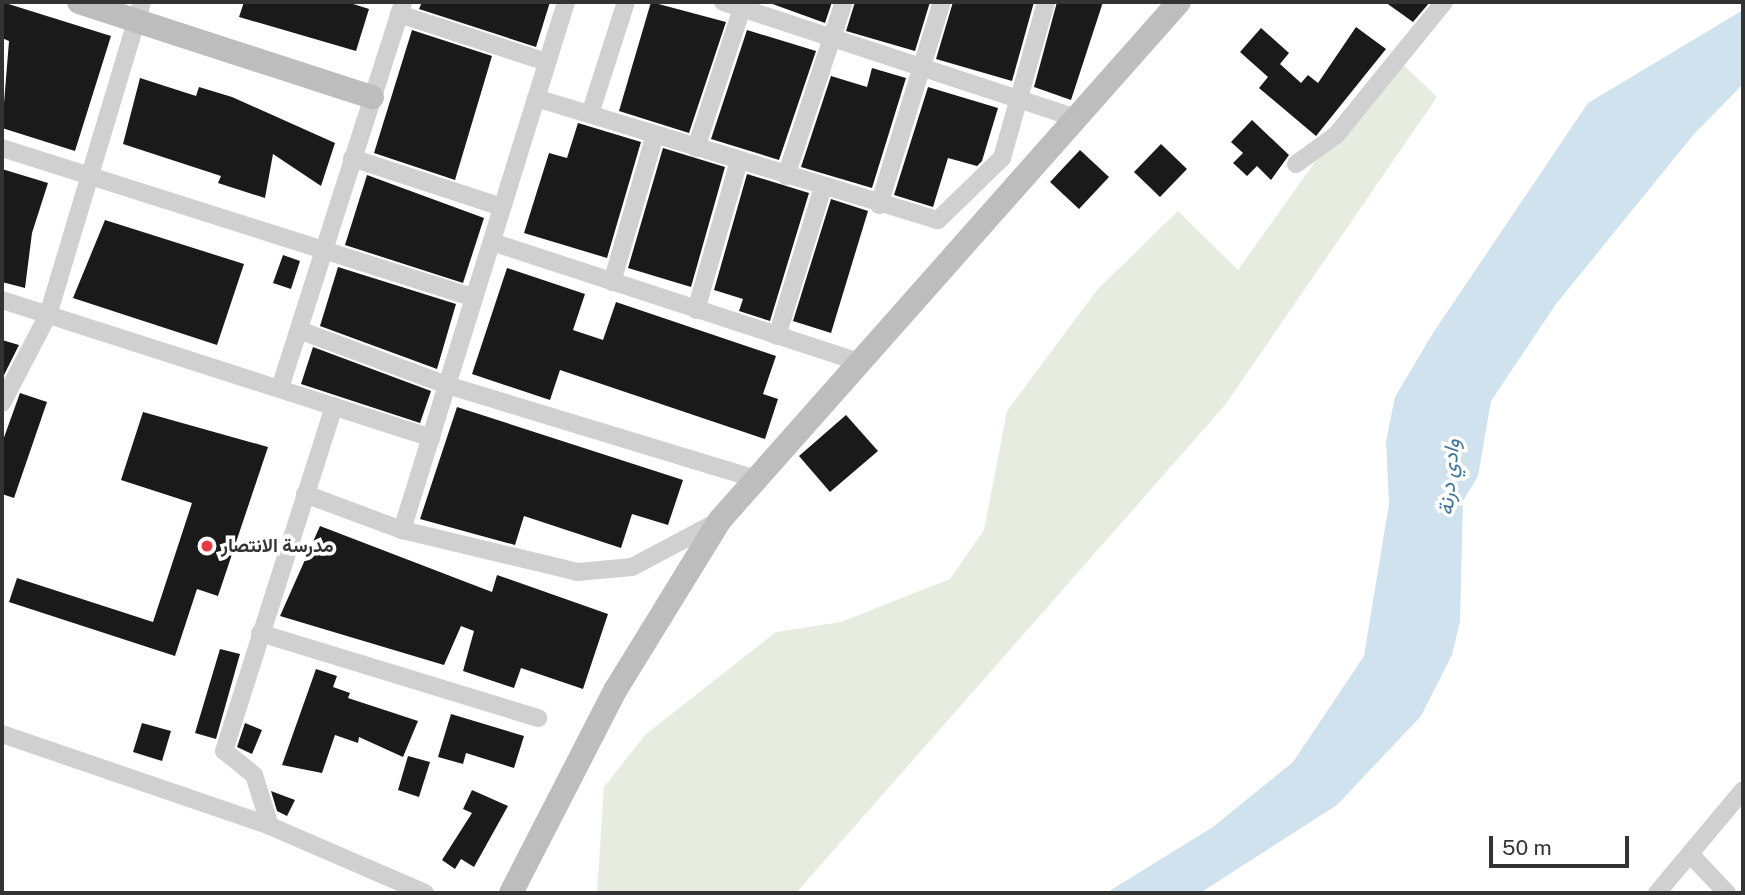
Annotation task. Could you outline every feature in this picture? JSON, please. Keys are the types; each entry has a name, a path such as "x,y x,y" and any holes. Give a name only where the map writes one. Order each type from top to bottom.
{"street":[{"path":"79,2 139,11 372,97"},
{"path":"402,530 566,2"},
{"path":"590,114 626,2"},
{"path":"723,2 743,5 833,38 1075,118"},
{"path":"786,176 844,2"},
{"path":"879,205 942,2"},
{"path":"536,98 879,205 938,220 1002,158 1015,98 1046,2"},
{"path":"511,893 616,689 720,520 856,361 1179,2"},
{"path":"1296,164 1336,135 1444,2"},
{"path":"696,148 743,5"},
{"path":"280,388 401,8 547,62"},
{"path":"2,403 48,315 139,11"},
{"path":"612,282 655,135"},
{"path":"2,148 474,299"},
{"path":"352,158 502,208"},
{"path":"696,310 739,161"},
{"path":"777,336 823,187"},
{"path":"492,242 856,361"},
{"path":"2,300 431,438"},
{"path":"299,330 447,385 754,478"},
{"path":"270,826 254,775 224,751 334,406"},
{"path":"305,494 402,530 555,570 603,573 671,549 720,520"},
{"path":"260,633 538,718"},
{"path":"2,734 270,826 425,893"},
{"path":"1657,893 1743,790"},
{"path":"1690,854 1727,893"}],"shaded area":[{"path":"1392,54 1437,97 1225,405 796,893 597,893 604,787 646,734 776,632 841,622 950,579 984,530 1007,411 1097,290 1178,211 1238,270"}],"water":[{"name":"وادي درنة","path":"1743,10 1743,84 1694,134 1556,304 1491,401 1478,476 1463,501 1460,621 1452,655 1421,716 1337,805 1200,893 1106,893 1213,827 1293,762 1364,656 1389,504 1386,441 1395,397 1433,333 1588,103"}],"building":[{"path":"2,2 111,36 75,151 2,128 9,41 2,38"},
{"path":"244,2 347,2 369,9 356,51 239,17"},
{"path":"422,2 550,2 536,47 419,9"},
{"path":"651,2 726,22 689,133 619,111"},
{"path":"767,2 832,2 825,23"},
{"path":"855,2 930,2 915,51 846,31"},
{"path":"953,2 1034,2 1012,81 936,59"},
{"path":"1057,2 1103,2 1071,100 1034,87"},
{"path":"1385,2 1430,2 1413,22"},
{"path":"1356,27 1386,49 1316,136 1259,88 1268,77 1240,52 1261,28 1289,53 1280,64 1301,83 1308,75 1318,83"},
{"path":"412,30 492,56 455,180 374,153"},
{"path":"747,30 816,51 779,160 711,139"},
{"path":"872,68 906,78 872,188 801,167 831,76 867,87"},
{"path":"140,78 196,96 199,87 232,97 335,143 321,186 273,154 265,198 218,183 221,176 123,144"},
{"path":"928,87 998,108 982,161 977,166 948,158 933,207 894,195"},
{"path":"1252,120 1289,155 1271,180 1257,166 1247,176 1233,163 1243,153 1231,142"},
{"path":"578,123 641,142 607,258 524,233 549,153 567,158"},
{"path":"1161,144 1187,169 1160,197 1134,172"},
{"path":"663,148 725,167 691,287 628,268"},
{"path":"1080,150 1109,177 1079,209 1050,182"},
{"path":"2,169 48,183 32,233 25,288 2,282"},
{"path":"747,174 809,193 770,321 739,311 743,299 714,290"},
{"path":"367,175 484,218 463,283 345,245"},
{"path":"831,199 868,211 831,333 793,321"},
{"path":"105,220 244,264 217,345 73,298"},
{"path":"283,255 300,261 291,289 273,283"},
{"path":"338,267 456,304 437,369 320,326"},
{"path":"507,268 585,294 573,330 603,340 616,302 776,356 763,394 778,399 765,439 560,370 550,400 472,374"},
{"path":"2,340 19,345 2,379"},
{"path":"313,347 431,391 420,423 301,384"},
{"path":"20,393 47,402 14,498 2,494 2,443"},
{"path":"457,407 683,480 668,525 632,514 621,548 524,516 515,545 420,519"},
{"path":"143,412 268,447 218,596 197,589 175,656 9,602 17,578 153,622 192,503 121,480"},
{"path":"846,415 878,451 830,492 799,456"},
{"path":"320,526 492,592 497,575 608,614 583,689 521,668 514,688 463,671 474,631 461,626 444,665 280,616"},
{"path":"220,649 240,654 216,739 195,733"},
{"path":"316,669 337,676 333,687 350,693 348,698 418,721 403,757 359,737 358,743 335,735 322,773 282,765"},
{"path":"451,714 524,736 514,768 466,753 463,764 438,757"},
{"path":"142,723 171,731 162,761 133,752"},
{"path":"245,723 262,730 252,754 237,747"},
{"path":"408,756 430,762 419,797 398,790"},
{"path":"472,790 508,806 474,867 461,859 455,869 442,860 472,813 463,809"},
{"path":"271,791 295,800 287,816 277,811"}],"place":[{"name":"مدرسة الانتصار","path":"207,546"}]}
